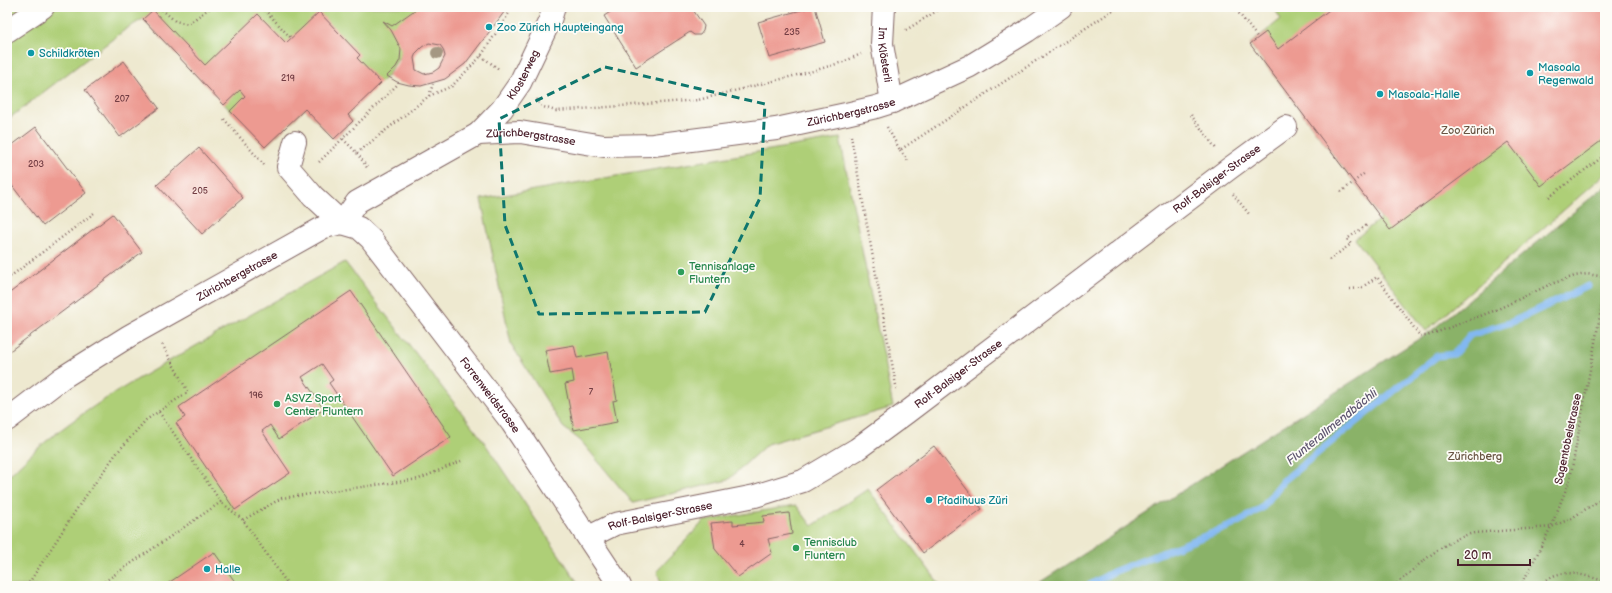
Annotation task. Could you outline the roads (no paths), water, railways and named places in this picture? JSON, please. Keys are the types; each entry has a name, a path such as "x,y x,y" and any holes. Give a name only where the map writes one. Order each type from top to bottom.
{"street":[{"path":"7,31 43,7"},
{"name":"Klosterweg","path":"478,134 502,109 520,83 550,20 554,7"},
{"name":"Im Klösterli","path":"884,7 882,44 884,104"},
{"name":"Zürichbergstrasse","path":"7,420 62,378 129,336 324,226 342,223 357,202 478,134 520,132 604,146 653,145 776,129 846,114 884,104 970,66 1027,31 1061,7"},
{"name":"Rolf-Balsiger-Strasse","path":"589,537 615,524 755,496 804,482 856,449 906,413 1286,127"},
{"path":"295,142 288,166 312,196 342,223"},
{"name":"Forrenweidstrasse","path":"342,223 359,228 371,239 512,423 589,537 620,586"}],"waterway":[{"name":"Flunterallmendbächli","path":"1088,586 1113,572 1233,525 1262,508 1283,481 1437,356 1454,354 1470,335 1512,322 1588,286"}],"place":[{"name":"Zoo Zürich Haupteingang","path":"489,27"},
{"name":"Schildkröten","path":"31,53"},
{"name":"Masoala Regenwald","path":"1530,73"},
{"name":"Masoala-Halle","path":"1380,94"},
{"name":"Tennisanlage Fluntern","path":"681,272"},
{"name":"ASVZ Sport Center Fluntern","path":"277,404"},
{"name":"Pfadihuus Züri","path":"929,500"},
{"name":"Tennisclub Fluntern","path":"796,548"},
{"name":"Halle","path":"207,569"}],"park label":[{"name":"Zoo Zürich","path":"1468,130"},
{"name":"Zürichberg","path":"1475,456"}]}
